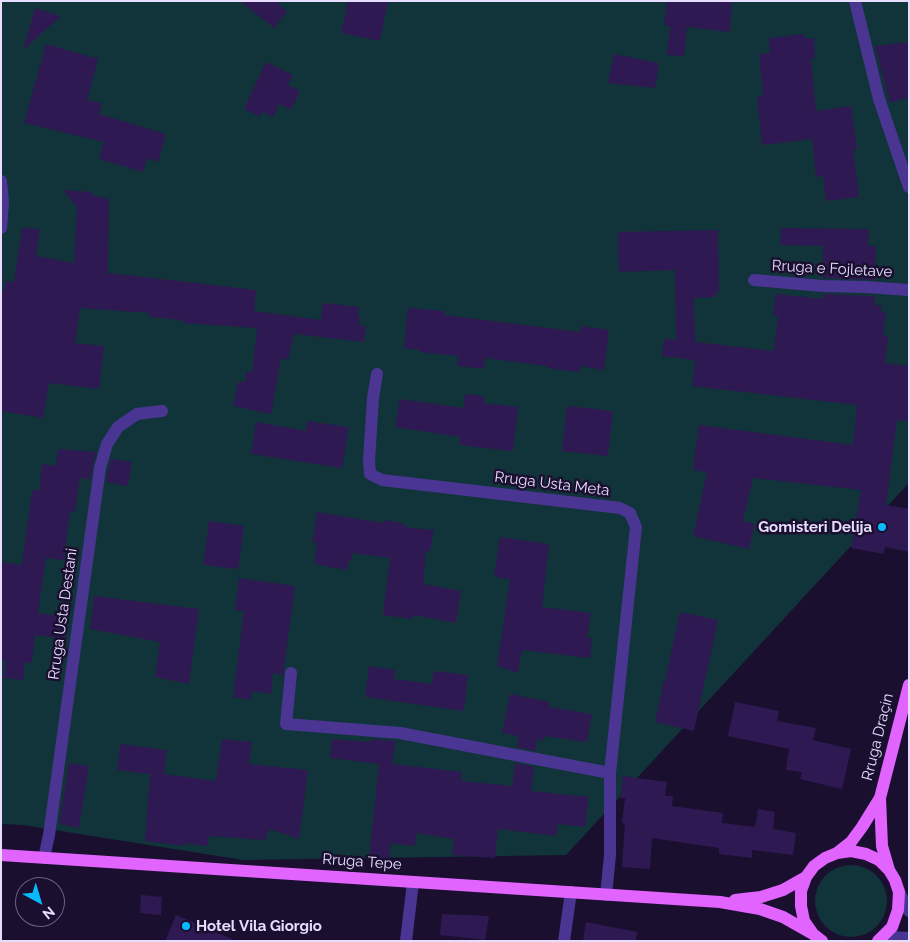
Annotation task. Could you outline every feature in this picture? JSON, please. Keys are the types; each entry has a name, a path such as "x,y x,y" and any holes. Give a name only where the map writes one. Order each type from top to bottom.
{"main road":[{"name":"Rruga Draçin","path":"837,853 852,842 880,798 909,685"},
{"name":"Rruga Draçin","path":"880,798 882,846 889,870"},
{"name":"Rruga Tepe","path":"818,937 804,921 800,906 801,891 806,877 814,866 825,858 837,853 851,851 866,854 879,860 889,870"},
{"name":"Rruga Tepe","path":"1,855 720,902 760,909 783,917 818,937"},
{"path":"879,940 892,927 898,910 898,892 895,880 889,870"},
{"name":"Rruga Tepe","path":"720,902 761,897 783,890 806,877"}],"street":[{"path":"855,1 879,99 909,187"},
{"path":"1,181 3,204 1,228"},
{"name":"Rruga e Fojletave","path":"754,280 823,286 909,290"},
{"name":"Rruga Usta Meta","path":"377,374 373,398 369,461 370,474 382,480 620,508 630,514 636,527 610,773 610,855 606,894"},
{"name":"Rruga Usta Destani","path":"44,858 49,835 100,468 108,444 118,427 137,414 162,411"},
{"path":"292,673 286,724 400,733 610,773"},
{"path":"406,941 412,882"},
{"path":"564,941 571,892"},
{"path":"898,892 909,911"},
{"path":"879,940 894,937 909,938"}],"green space":[{"path":"1,1 909,1 909,483 566,855 243,860 23,825 1,824"},
{"path":"851,865 865,868 877,875 884,887 887,901 884,915 877,927 865,934 851,937 837,934 825,927 818,915 815,901 818,887 825,875 837,868"}],"building":[{"path":"240,1 275,1 287,11 274,28"},
{"path":"348,1 388,1 380,41 341,33"},
{"path":"667,1 732,1 730,32 687,27 684,56 667,55 670,26 664,25"},
{"path":"35,8 61,16 23,50"},
{"path":"804,34 804,38 814,38 815,58 811,59 816,111 851,106 857,149 853,150 859,197 826,201 823,176 816,177 812,139 762,145 757,97 763,96 759,54 770,53 769,38"},
{"path":"909,42 909,97 890,103 875,46"},
{"path":"46,44 98,59 87,100 102,103 99,114 166,134 158,162 147,158 143,172 99,159 104,142 24,123"},
{"path":"614,54 659,63 655,88 608,83"},
{"path":"266,62 293,75 288,85 300,91 291,110 279,104 273,117 262,112 260,117 244,109"},
{"path":"63,190 92,192 92,195 109,199 108,273 256,290 254,311 321,320 323,303 359,307 359,325 366,326 364,342 294,334 288,360 281,358 271,414 233,406 238,382 245,382 246,371 252,372 257,328 182,323 183,320 149,317 150,313 80,308 75,343 104,346 99,389 49,383 43,418 1,411 1,298 6,281 14,282 22,228 40,229 36,256 74,263 77,207"},
{"path":"781,228 869,229 868,246 876,246 875,280 823,278 823,246 780,245"},
{"path":"718,230 719,293 716,293 716,297 694,298 695,342 774,351 778,316 773,316 776,294 823,299 823,294 875,296 875,305 881,306 881,312 886,312 883,335 888,336 885,363 909,366 909,422 897,420 886,505 909,509 909,552 885,547 884,554 851,548 861,490 753,478 743,521 755,524 749,549 693,536 707,472 693,470 699,425 853,445 857,405 692,386 695,360 662,356 664,339 676,340 675,270 619,272 618,232"},
{"path":"408,308 445,311 444,315 580,332 581,326 609,330 604,370 580,366 579,372 485,358 484,369 457,366 458,356 420,352 420,350 404,348"},
{"path":"465,394 484,396 484,403 518,407 513,451 459,445 460,437 395,427 400,399 464,408"},
{"path":"567,406 613,411 608,456 562,451"},
{"path":"307,421 349,427 342,468 251,454 256,422 306,431"},
{"path":"58,449 96,452 90,479 80,478 75,512 70,511 64,560 46,558 38,613 68,617 66,639 35,635 32,663 25,662 23,680 4,678 6,660 1,660 1,562 22,565 32,490 39,491 42,464 56,466"},
{"path":"111,459 132,462 128,486 106,482"},
{"path":"317,512 383,523 383,520 401,523 410,528 434,530 430,551 425,552 424,584 461,591 456,623 413,615 413,619 383,615 390,558 352,553 347,570 314,564 317,543 312,542"},
{"path":"209,521 244,526 238,569 203,565"},
{"path":"500,537 549,544 542,607 591,613 587,638 592,638 590,658 522,650 518,673 497,666 510,579 494,577"},
{"path":"239,578 295,586 283,675 273,673 271,694 252,691 251,700 233,697 244,611 235,610"},
{"path":"94,596 199,609 189,684 155,677 160,642 90,629"},
{"path":"680,612 718,620 694,731 655,722"},
{"path":"369,666 395,670 394,679 432,684 434,671 468,675 464,711 365,697"},
{"path":"510,694 550,702 549,707 592,714 587,742 545,736 544,741 537,739 536,751 517,747 518,736 502,733"},
{"path":"735,702 779,711 777,721 816,728 813,740 851,749 842,789 800,779 802,772 786,770 789,749 728,736"},
{"path":"222,739 252,742 249,764 308,770 299,839 270,829 265,840 209,836 208,846 184,843 184,846 145,841 150,774 117,770 120,744 167,750 164,774 216,781"},
{"path":"332,739 371,742 372,739 396,741 392,764 462,772 461,781 512,786 515,763 534,767 531,791 589,797 585,827 558,824 556,836 498,829 495,858 452,855 454,839 416,833 415,846 391,843 389,860 369,858 379,764 330,758"},
{"path":"69,763 89,766 79,828 59,824"},
{"path":"623,776 667,782 665,796 673,796 672,806 723,813 722,823 755,827 758,809 775,812 773,829 796,833 793,855 752,850 752,858 719,854 719,848 652,838 650,869 622,867 625,823 622,823 625,798 620,798"},
{"path":"141,895 162,897 161,915 140,913"},
{"path":"442,914 489,916 485,940 440,935"},
{"name":"Hotel Vila Giorgio","path":"176,915 236,941 165,941"},
{"path":"586,922 637,932 636,941 583,941"}],"place":[{"name":"Gomisteri Delija","path":"882,527"},
{"name":"Hotel Vila Giorgio","path":"186,926"}]}
